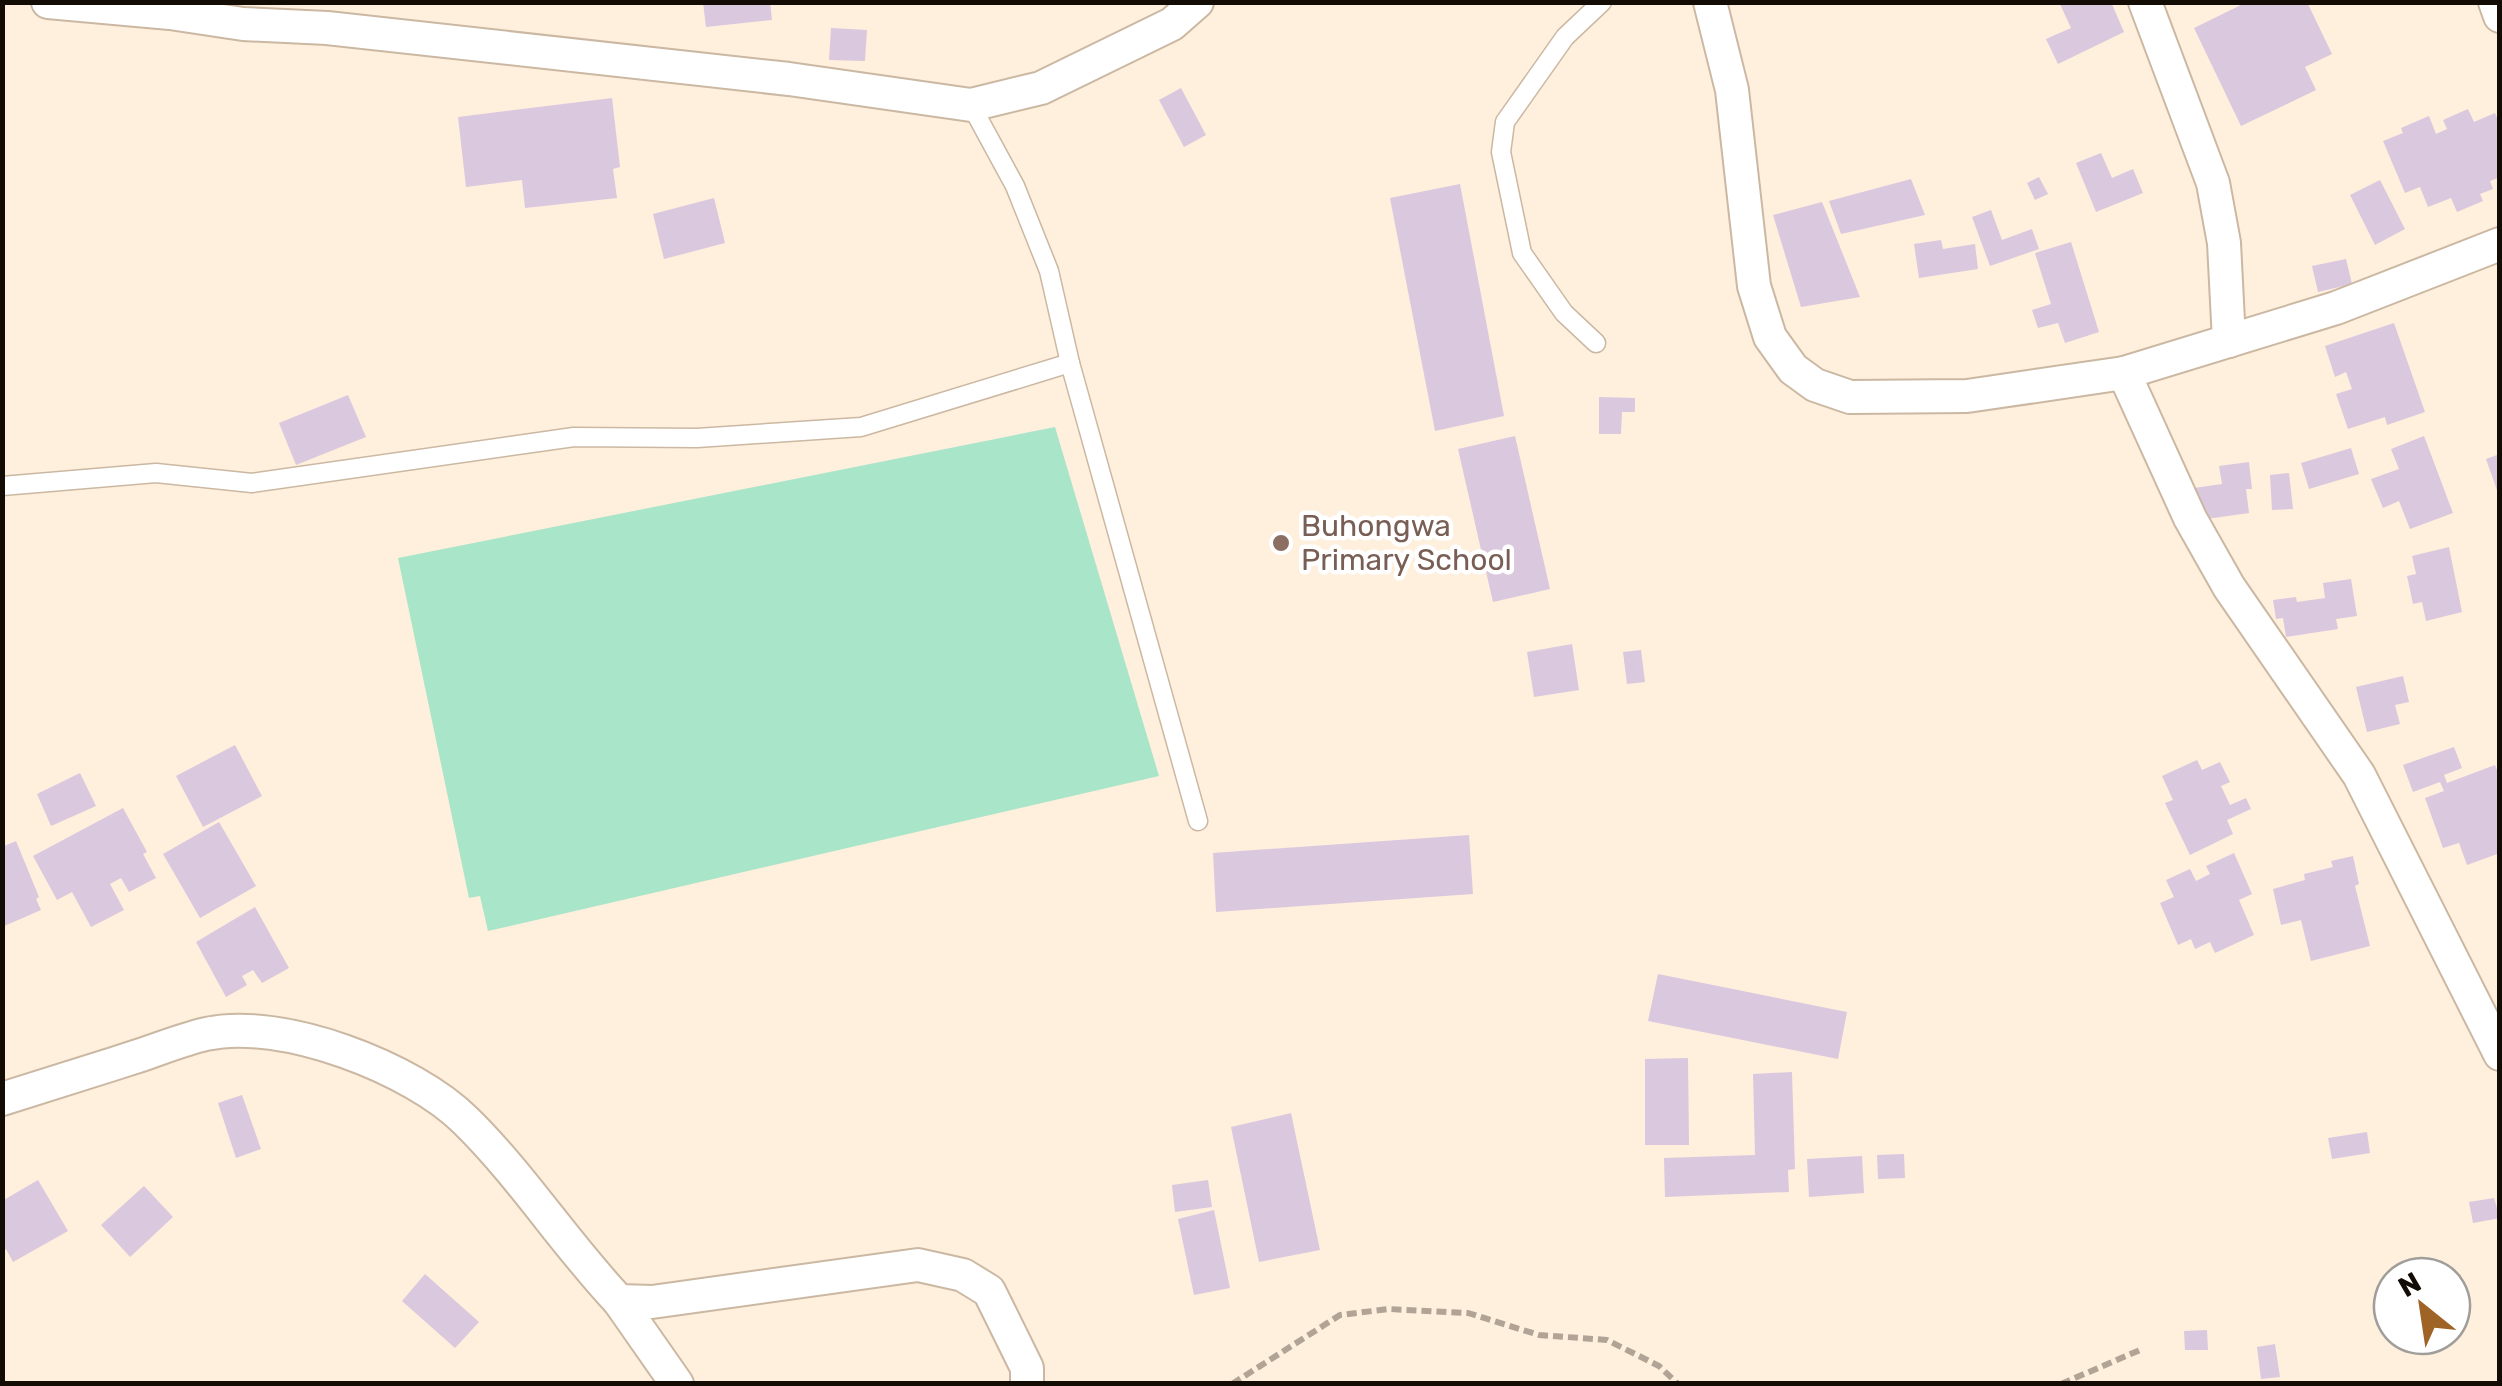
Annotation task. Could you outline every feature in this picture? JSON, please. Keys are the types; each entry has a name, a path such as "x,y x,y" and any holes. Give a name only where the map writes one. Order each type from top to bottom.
{"street":[{"path":"48,2 170,8 243,24 328,28 789,79 970,104 1041,88 1172,24 1197,2"},
{"path":"1710,2 1732,90 1754,286 1770,337 1793,369 1816,385 1850,397 1967,396 2124,373 2336,308 2500,244"},
{"path":"2145,2 2213,183 2224,243 2228,341"},
{"path":"2495,2 2500,16"},
{"path":"2124,373 2190,518 2229,587 2359,776 2500,1054"},
{"path":"2,1099 208,1034 278,1034 359,1056 431,1091 466,1120 584,1265 619,1301 677,1384"},
{"path":"619,1301 652,1302 918,1264 963,1275 989,1291 1027,1368 1027,1384"}],"lane":[{"path":"1596,343 1564,313 1522,254 1501,152 1504,122 1565,36 1602,2"},
{"path":"970,104 1016,186 1049,271 1070,363 1198,822"},
{"path":"2,486 156,473 252,483 574,437 697,438 862,427 1070,363"}],"path":[{"path":"1232,1384 1340,1315 1389,1309 1468,1313 1539,1335 1608,1340 1659,1366 1678,1384"},
{"path":"2061,1384 2140,1350"}],"green space":[{"path":"1055,427 1159,776 488,931 480,896 469,898 398,558"}],"building":[{"path":"703,2 770,2 772,20 706,27"},
{"path":"2059,2 2111,2 2124,32 2058,64 2046,39 2071,28"},
{"path":"2247,2 2307,2 2332,54 2305,67 2316,90 2241,126 2194,28"},
{"path":"831,28 867,30 865,61 829,60"},
{"path":"1181,88 1206,135 1184,147 1159,100"},
{"path":"612,98 620,167 613,169 617,198 525,208 522,180 466,187 458,117"},
{"path":"2468,109 2474,122 2495,113 2500,125 2500,177 2490,181 2493,189 2480,194 2483,201 2457,212 2451,198 2428,207 2420,187 2405,193 2383,141 2429,116 2436,134 2447,129 2443,120"},
{"path":"2101,153 2112,178 2133,169 2143,193 2096,212 2076,163"},
{"path":"2039,177 2048,194 2035,200 2027,183"},
{"path":"1911,179 1925,215 1841,234 1829,201"},
{"path":"2380,180 2405,229 2375,245 2350,195"},
{"path":"1460,184 1504,416 1435,431 1390,198"},
{"path":"714,198 725,243 664,259 653,214"},
{"path":"1822,202 1860,297 1801,307 1773,215"},
{"path":"1991,210 2002,240 2032,229 2039,249 1990,266 1972,217"},
{"path":"1941,240 1943,249 1975,244 1978,269 1919,278 1914,244"},
{"path":"2071,242 2099,332 2065,343 2058,323 2038,328 2032,310 2051,304 2035,253"},
{"path":"2346,259 2352,284 2318,292 2312,266"},
{"path":"2394,323 2425,412 2387,425 2385,417 2348,429 2336,394 2352,389 2346,372 2335,377 2325,346"},
{"path":"348,395 366,437 296,465 279,423"},
{"path":"1599,397 1635,398 1635,412 1622,412 1621,434 1599,434"},
{"path":"1515,436 1550,589 1493,602 1458,449"},
{"path":"2424,436 2453,513 2410,529 2399,501 2383,508 2371,479 2399,469 2391,449"},
{"path":"2351,448 2359,474 2309,489 2301,463"},
{"path":"2500,454 2500,496 2499,496 2486,459"},
{"path":"2249,462 2249,513 2199,520 2194,488 2222,484 2219,466"},
{"path":"2289,473 2293,509 2272,510 2270,475"},
{"path":"2449,547 2462,612 2426,621 2422,602 2413,604 2407,576 2416,574 2412,556"},
{"path":"2351,579 2357,616 2336,619 2338,629 2286,637 2283,618 2276,619 2273,600 2325,598 2323,583"},
{"path":"1572,644 1579,690 1534,697 1527,652"},
{"path":"1641,650 1645,682 1627,684 1623,652"},
{"path":"2403,676 2409,702 2395,705 2400,724 2367,732 2356,687"},
{"path":"235,745 262,796 203,827 176,776"},
{"path":"2454,747 2462,768 2444,775 2447,783 2495,765 2500,778 2500,853 2467,865 2459,843 2443,848 2425,798 2444,791 2440,782 2413,792 2403,765"},
{"path":"2197,760 2202,770 2220,762 2230,782 2221,786 2230,805 2246,798 2251,809 2227,820 2233,834 2190,855 2165,803 2173,800 2162,776"},
{"path":"80,773 96,806 51,826 37,794"},
{"path":"123,808 156,878 129,892 121,878 110,884 124,910 91,927 72,892 57,900 33,856"},
{"path":"219,822 256,886 200,918 163,854"},
{"path":"1469,835 1473,894 1216,912 1213,853"},
{"path":"16,841 41,910 2,927 2,847"},
{"path":"2234,853 2252,894 2239,900 2254,935 2215,953 2210,942 2195,949 2191,939 2178,945 2160,903 2174,897 2166,880 2190,869 2196,881 2210,874 2206,866"},
{"path":"2353,856 2359,884 2355,886 2370,946 2311,961 2301,920 2281,925 2273,889 2305,880 2304,874 2333,867 2331,861"},
{"path":"255,907 289,968 262,983 253,970 242,976 247,985 226,997 196,942"},
{"path":"1658,974 1847,1012 1838,1059 1648,1021"},
{"path":"1688,1058 1689,1145 1645,1145 1645,1059"},
{"path":"1792,1072 1795,1169 1788,1170 1789,1192 1665,1197 1664,1158 1755,1155 1753,1074"},
{"path":"242,1095 261,1149 236,1158 218,1103"},
{"path":"1291,1113 1320,1250 1259,1262 1231,1127"},
{"path":"2367,1132 2370,1153 2332,1159 2328,1138"},
{"path":"1904,1154 1905,1178 1878,1179 1877,1155"},
{"path":"1862,1156 1864,1193 1809,1197 1807,1159"},
{"path":"38,1180 68,1231 13,1262 6,1249 2,1252 2,1201"},
{"path":"1208,1180 1212,1207 1175,1212 1172,1185"},
{"path":"144,1186 173,1217 130,1257 101,1225"},
{"path":"2494,1198 2500,1218 2473,1223 2469,1202"},
{"path":"1214,1210 1230,1288 1194,1295 1178,1219"},
{"path":"425,1274 479,1322 455,1348 402,1301"},
{"path":"2207,1330 2208,1350 2185,1350 2184,1331"},
{"path":"2275,1344 2280,1377 2261,1379 2257,1347"}],"place":[{"name":"Buhongwa Primary School","path":"1281,543"}]}
